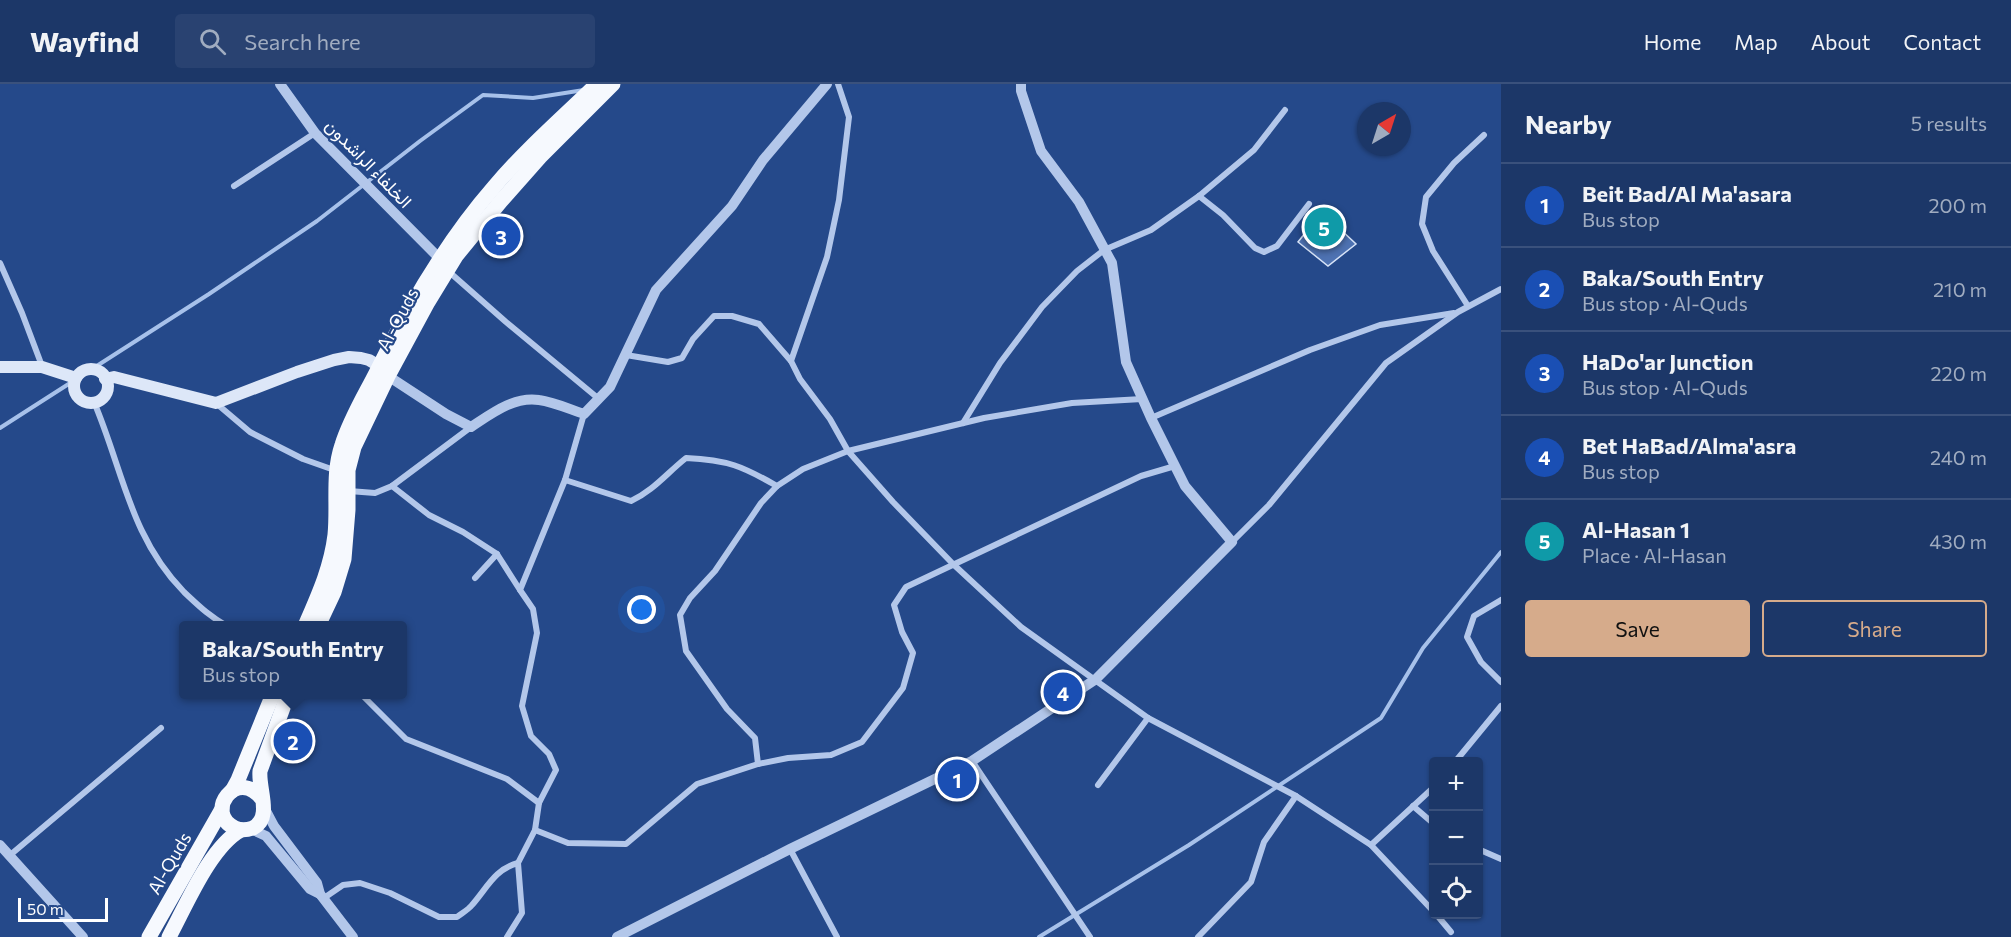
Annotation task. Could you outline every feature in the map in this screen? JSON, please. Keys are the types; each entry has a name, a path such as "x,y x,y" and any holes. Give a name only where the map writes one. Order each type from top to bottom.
{"main road":[{"name":"Al-Quds","path":"307,621 322,588 331,556 335,535 337,471 343,441 445,266 458,232 495,185 597,84"},
{"name":"Al-Quds","path":"445,266 513,187 613,84"},
{"path":"105,379 114,377 216,403 297,372 349,357 369,360 384,371"},
{"path":"0,367 42,367 76,378"},
{"path":"90,369 100,372 105,379 106,392 99,400 84,401 76,393 74,383 80,373 90,369"},
{"name":"Al-Quds","path":"320,621 334,592 344,559 348,470 354,447 384,371"},
{"path":"271,699 238,780 225,798 222,809 227,823 246,829 261,820 263,803 259,782 260,771 286,699"},
{"path":"232,791 246,788 258,793 263,803"},
{"name":"Al-Quds","path":"149,937 222,809"},
{"name":"Al-Quds","path":"169,937 213,858 224,843 246,829"}],"street":[{"name":"الخلفاء الراشدون","path":"280,84 315,133 445,266"},
{"path":"520,590 565,480 584,414 610,387 656,290 732,206 763,160 827,84"},
{"path":"791,361 827,257 839,200 849,117 838,84"},
{"path":"1021,84 1021,91 1041,150 1078,202 1112,263 1126,362 1142,399 1185,486 1232,542"},
{"path":"963,423 1000,363 1042,307 1077,271 1104,250 1151,230 1199,196 1254,150 1285,110"},
{"path":"234,186 315,133"},
{"path":"1468,306 1433,251 1422,224 1426,197 1454,163 1484,135"},
{"path":"1199,196 1223,215 1255,249 1264,252 1277,246 1309,204"},
{"path":"0,263 42,367"},
{"path":"445,266 506,322 600,399"},
{"path":"617,937 790,849 972,761 1096,679 1269,505 1386,363 1458,312 1501,289"},
{"path":"1151,418 1310,350 1380,325 1458,312"},
{"path":"626,355 668,362 682,358 693,339 714,316 732,316 759,324 791,361 800,379 830,419 848,451 953,564 1021,627 1148,718 1296,796 1371,846 1429,907"},
{"path":"384,371 446,414 471,427"},
{"path":"348,491 375,493 392,486 471,427 507,405 538,399 584,414"},
{"path":"758,764 755,738 727,709 686,651 680,615 690,597 715,571 761,503 777,486 802,469 848,451 963,423 1072,403 1142,399"},
{"path":"94,402 122,484 146,541 170,578 209,616 218,621"},
{"path":"216,403 250,432 303,459 337,471"},
{"path":"565,480 631,501 647,494 686,458 717,460 745,468 777,486"},
{"path":"535,830 568,843 626,844 697,784 758,764 788,758 831,755 862,742 903,688 913,653 902,633 894,605 906,587 1141,476 1175,466"},
{"path":"392,486 429,515 463,532 497,554 533,609 537,633 522,706 531,736 549,753 556,770 540,803 535,830 518,863 522,912 507,937"},
{"path":"475,578 497,554"},
{"path":"1501,600 1474,616 1467,637 1481,662 1501,682"},
{"path":"366,699 406,739 507,779 540,803"},
{"path":"1459,757 1501,706"},
{"path":"1098,785 1148,718"},
{"path":"8,856 161,728"},
{"path":"972,761 1089,937"},
{"path":"1371,846 1429,792"},
{"path":"1198,937 1251,882 1264,842 1296,796"},
{"path":"263,803 274,826 317,883 322,896 353,937"},
{"path":"1413,806 1429,820"},
{"path":"246,829 266,836 310,889 322,896"},
{"path":"0,845 82,937"},
{"path":"790,849 837,937"},
{"path":"1483,851 1501,859"},
{"path":"322,896 343,885 360,883 390,893 439,917 457,917 471,906 490,881 507,866 518,863"},
{"path":"1440,919 1451,932"}],"building":[{"path":"1322,212 1356,244 1328,266 1298,242"}],"waterway":[{"path":"0,428 209,294 317,221 483,95 533,98 584,90"},
{"path":"1039,937 1189,845 1381,718 1423,648 1501,552"}],"place":[{"name":"Al-Hasan 1","path":"1324,227"},
{"name":"HaDo'ar Junction","path":"501,236"},
{"name":"Bet HaBad/Alma'asra","path":"1063,692"},
{"name":"Baka/South Entry","path":"293,741"},
{"name":"Beit Bad/Al Ma'asara","path":"957,779"}]}
